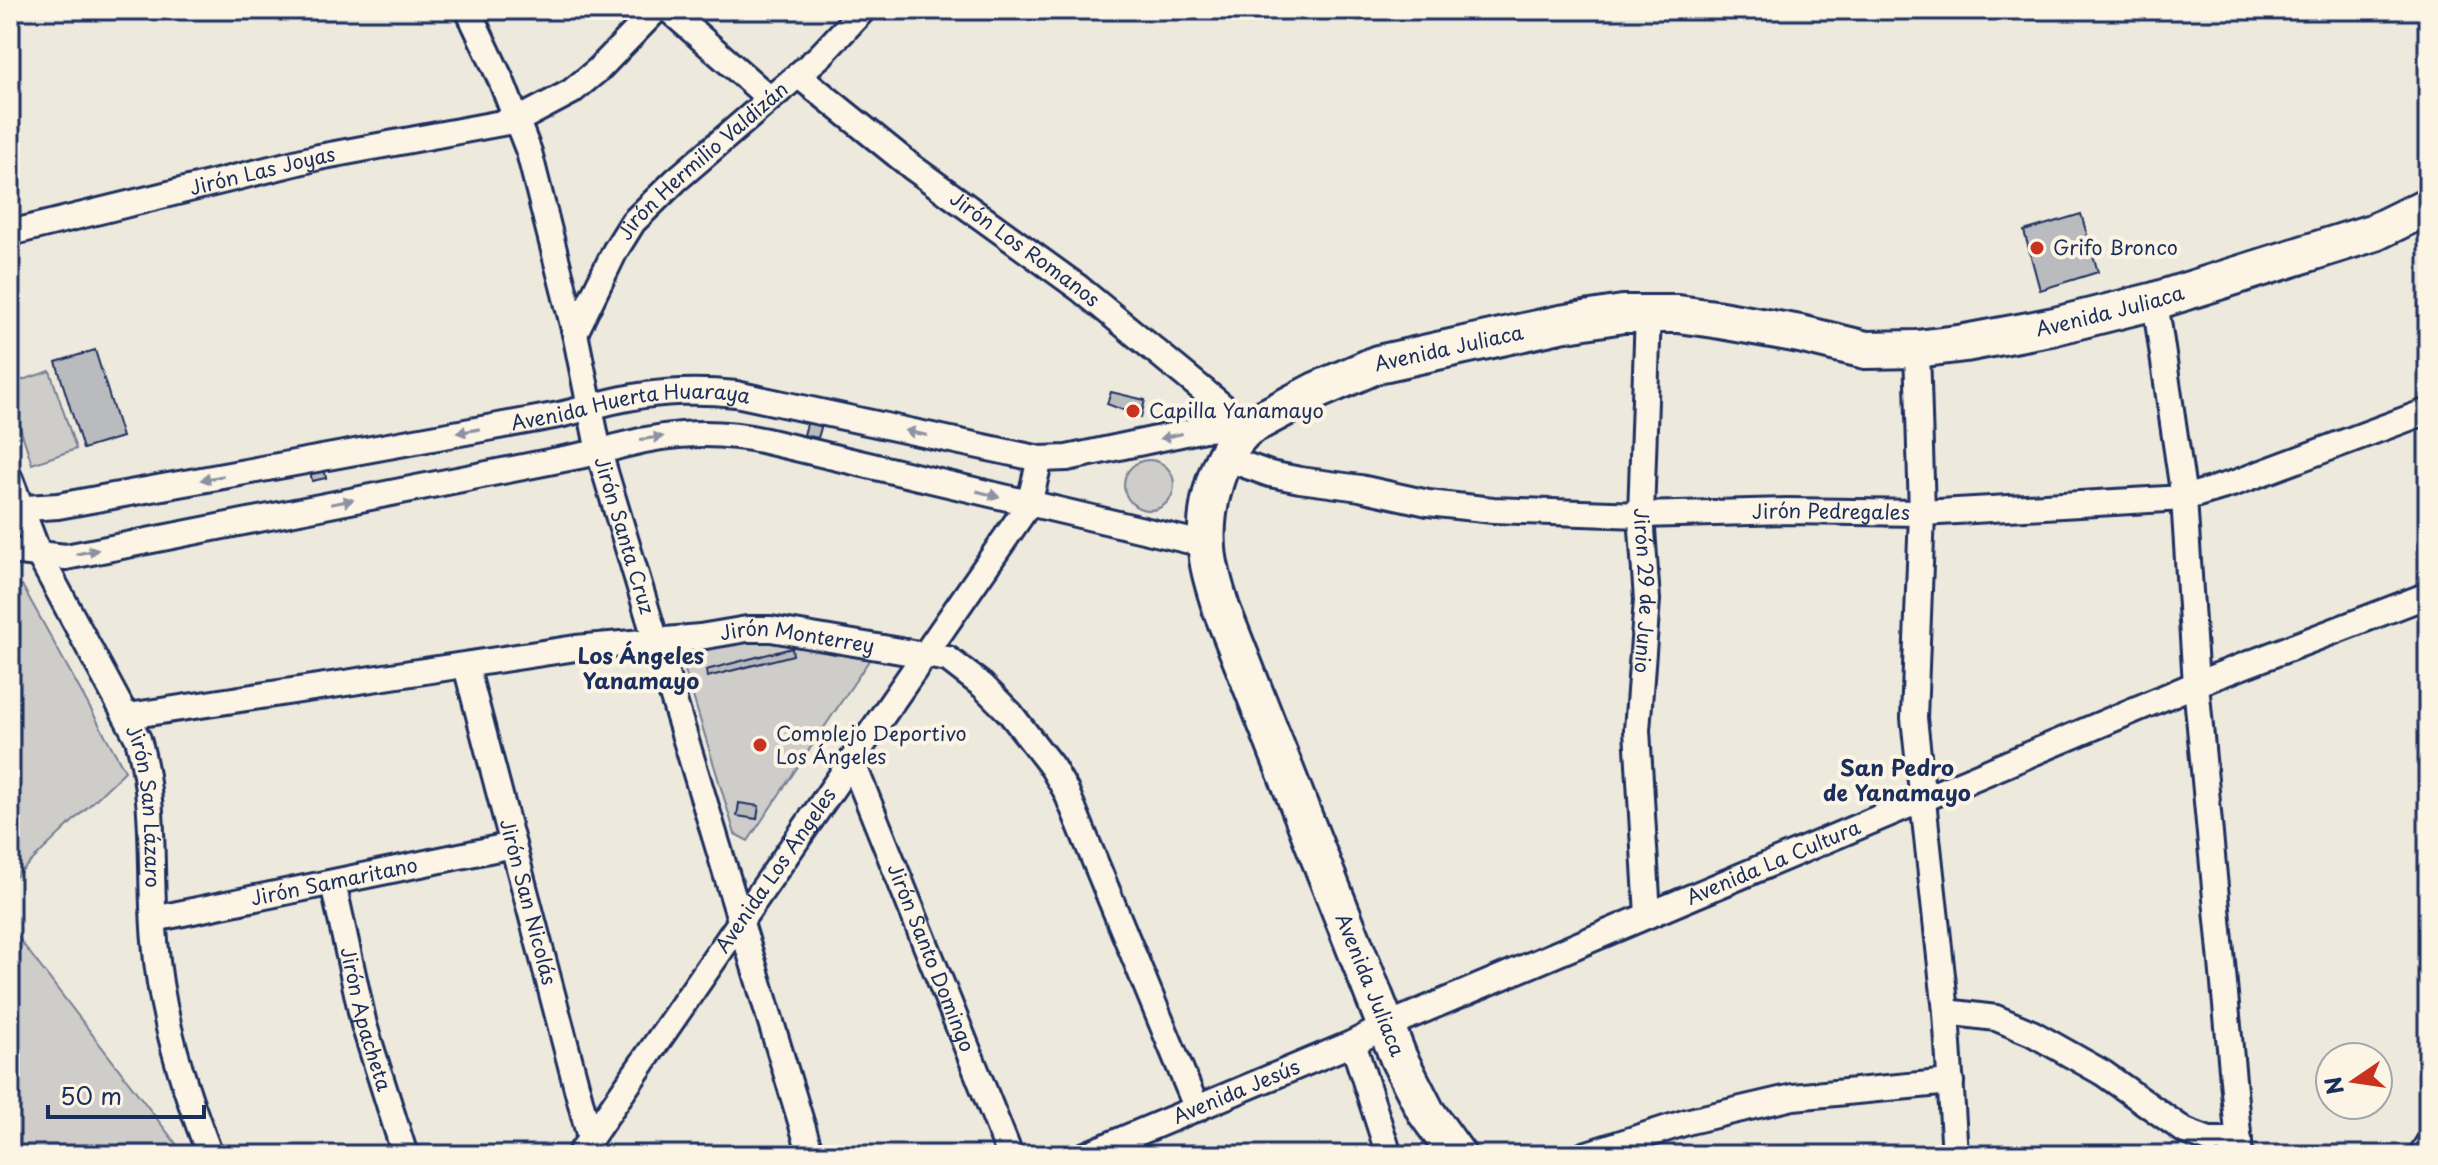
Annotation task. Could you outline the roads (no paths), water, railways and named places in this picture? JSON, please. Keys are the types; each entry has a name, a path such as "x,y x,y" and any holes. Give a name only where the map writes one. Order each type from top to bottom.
{"highway":[{"name":"Avenida Juliaca","path":"1451,1153 1412,1087 1386,1026 1221,608 1207,545 1211,500 1225,458 1236,438 1248,427 1316,391 1378,364 1571,322 1648,313 1678,314 1761,326 1866,350 1917,349 1965,343 2055,326 2155,301 2375,232 2428,206"}],"street":[{"name":"Jirón Santa Cruz","path":"468,10 518,120 538,183 575,333 599,452 811,1155"},
{"name":"Jirón Las Joyas","path":"10,233 319,157 518,120 571,92 599,69 656,10"},
{"path":"669,10 769,98"},
{"name":"Jirón Hermilio Valdizán","path":"575,333 615,251 633,222 676,180 798,75 863,10"},
{"name":"Jirón Los Romanos","path":"798,75 923,175 1079,288 1248,427"},
{"path":"1946,1012 1996,1018 2032,1033 2103,1073 2185,1131 2240,1148 2196,684 2184,498 2155,301"},
{"name":"Jirón 29 de Junio","path":"1648,313 1641,515 1647,600 1637,730 1648,915"},
{"path":"1917,349 1922,513 1914,718 1946,1012 1955,1155"},
{"name":"Avenida Huerta Huaraya","path":"16,510 74,503 590,409 628,397 710,392 736,394 1040,459 1067,458 1204,429 1248,427"},
{"name":"Jirón Pedregales","path":"1225,458 1270,474 1360,488 1428,503 1493,510 1641,515 1787,511 1922,513 2184,498 2235,483 2428,411"},
{"name":"Avenida Huerta Huaraya","path":"10,551 66,557 599,452 634,441 689,433 728,433 1207,545"},
{"name":"Avenida Los Ángeles","path":"584,1147 1029,504 1040,459"},
{"name":"Jirón San Lázaro","path":"10,479 16,510 138,739 144,765 158,975 165,1018 180,1075 210,1155"},
{"name":"Avenida La Cultura","path":"1386,1026 2196,684 2428,595"},
{"name":"Jirón Monterrey","path":"128,716 576,648 747,629 771,629 948,659 983,686 1010,713 1052,767 1076,813 1197,1109"},
{"name":"Jirón San Nicolás","path":"466,666 513,845 584,1147"},
{"name":"Jirón Santo Domingo","path":"852,761 1010,1155"},
{"name":"Jirón Samaritano","path":"154,919 513,845"},
{"name":"Jirón Apacheta","path":"333,883 364,1025 405,1155"},
{"name":"Avenida Jesús","path":"1085,1155 1353,1043 1386,1026"},
{"path":"1353,1043 1389,1155"},
{"path":"1584,1155 1690,1121 1793,1097 1951,1082"},
{"path":"2421,1155 2428,1144"}],"place":[{"name":"Grifo Bronco","path":"2037,248"},
{"name":"Capilla Yanamayo","path":"1133,411"},
{"name":"Complejo Deportivo Los Ángeles","path":"760,745"}],"district":[{"name":"Los Ángeles Yanamayo","path":"641,668"},
{"name":"San Pedro de Yanamayo","path":"1897,780"}]}
